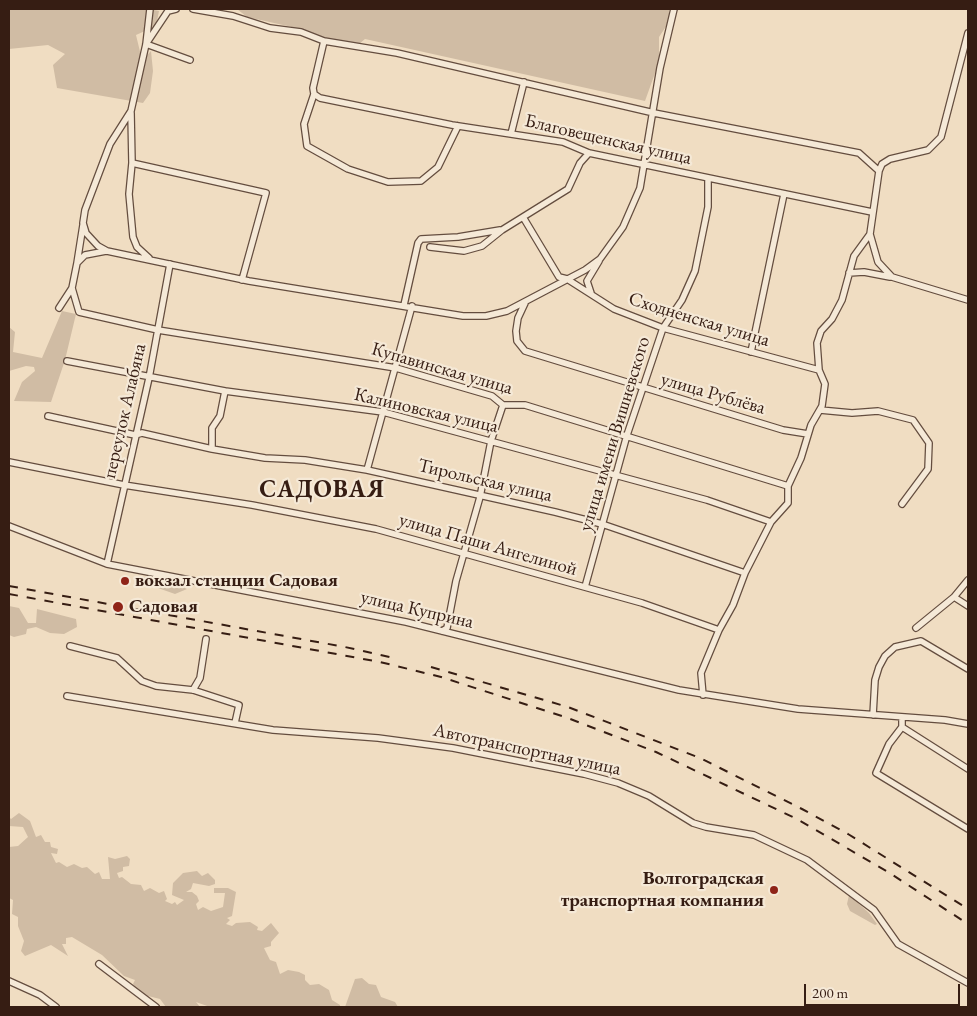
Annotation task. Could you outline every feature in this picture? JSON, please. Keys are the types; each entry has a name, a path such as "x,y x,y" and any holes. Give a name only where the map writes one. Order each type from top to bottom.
{"street":[{"path":"150,9 146,44 131,111 130,140 132,163 129,194 133,237 150,260"},
{"path":"146,44 168,11 176,9"},
{"path":"193,9 233,16 270,28 301,32 324,41 396,53 654,112 859,153 879,171"},
{"path":"590,293 587,281 630,216 640,188 660,68 674,9"},
{"path":"892,277 878,262 870,234 879,171 882,164 890,160 928,150 941,137 968,33"},
{"path":"324,41 304,124 308,146 348,169 388,182 421,181 438,167 458,126"},
{"path":"146,44 190,60"},
{"path":"511,134 524,82"},
{"name":"Благовещенская улица","path":"313,91 320,98 458,126 563,142 589,154 872,212"},
{"path":"59,308 72,288 85,210 103,160 110,144 131,111"},
{"path":"430,247 464,251 473,250 568,189 580,163 589,154"},
{"path":"132,163 266,193 242,280"},
{"name":"улица имени Вишневского","path":"585,587 627,435 663,328 682,300 695,270 708,207 708,178"},
{"path":"751,352 784,194"},
{"name":"Сходненская улица","path":"523,217 559,277 567,279 614,309 663,328 819,370"},
{"path":"83,223 91,240 108,250 242,280 412,306 463,316 478,316 506,311 567,279 600,259"},
{"path":"404,305 418,243 421,239 502,230"},
{"path":"486,233 490,240"},
{"path":"702,695 701,673 719,630 733,605 745,573 771,522 788,503 788,486 801,458 808,434 822,406 825,384 819,370 817,343 821,331 832,319 842,300 854,256 870,234"},
{"path":"76,263 85,255 108,250"},
{"path":"872,274 878,262"},
{"name":"переулок Алабяна","path":"107,564 149,378 170,264"},
{"path":"849,273 892,277 968,300"},
{"name":"Купавинская улица","path":"72,288 79,312 158,330 396,368 492,396 503,405 525,405 788,486"},
{"name":"улица Рублёва","path":"529,299 522,307 516,331 517,341 525,351 782,430 808,434"},
{"path":"367,470 412,306"},
{"name":"Калиновская улица","path":"67,361 225,391 384,412 708,500 771,522"},
{"path":"212,449 212,428 220,416 225,391"},
{"path":"442,631 447,628 464,554 480,497 491,441 503,405"},
{"path":"820,410 852,413 878,411 913,420 929,443 928,469 902,504"},
{"name":"Тирольская улица","path":"48,416 135,435 142,433 212,449 265,458 305,460 367,470 602,524 745,573"},
{"name":"улица Паши Ангелиной","path":"9,462 124,485 252,505 376,529 585,587 719,630"},
{"name":"улица Куприна","path":"9,526 107,564 334,607 442,631 702,695 798,709 945,720 968,724"},
{"path":"916,628 954,597 968,580"},
{"path":"954,597 968,606"},
{"path":"193,690 200,678 206,639"},
{"path":"873,715 875,680 879,667 895,647 921,641 968,670"},
{"path":"70,646 117,658 142,681 156,686 193,690 239,705 235,723"},
{"name":"Автотранспортная улица","path":"67,696 273,730 378,738 453,748 584,774 618,783 649,796 679,815 706,827 754,835 806,860 874,910 898,944 968,983"},
{"path":"902,717 902,727 888,744 876,773 968,829"},
{"path":"902,727 968,769"},
{"path":"99,964 156,1007"},
{"path":"9,981 40,995 56,1007"}],"shaded area":[{"path":"9,9 149,9 159,11 156,26 136,35 142,60 151,51 153,71 150,93 143,103 57,88 53,65 65,54 48,45 9,49"},
{"path":"237,9 669,9 669,22 659,37 659,62 645,101 365,39 359,44 318,37 292,27 247,17"},
{"path":"62,311 76,314 65,360 51,402 14,401 22,382 35,371 34,367 26,366 9,371 9,327 15,332 13,352 42,358"},
{"path":"140,576 183,586 187,589 175,594 138,581"},
{"path":"9,606 19,608 28,623 36,623 37,609 76,619 77,627 64,634 50,633 36,627 27,629 26,634 14,637 9,635"},
{"path":"19,813 30,821 36,837 41,835 45,842 50,842 51,847 58,849 57,854 51,853 56,863 59,862 67,867 74,864 82,868 87,867 95,874 99,872 102,879 110,879 108,857 115,859 127,856 130,859 129,866 123,867 123,871 117,873 119,878 122,877 131,884 141,885 144,891 150,888 159,893 164,891 167,899 165,901 172,904 175,902 177,905 184,900 172,895 173,883 183,873 197,871 202,876 208,873 215,880 215,884 209,886 193,883 191,889 186,892 192,892 197,896 199,901 196,904 198,910 203,907 211,911 223,907 225,893 214,893 214,888 228,888 236,892 232,916 227,918 230,920 226,924 232,926 236,923 250,922 258,927 257,930 262,931 271,923 279,933 271,942 271,946 264,948 270,960 276,962 280,974 288,970 305,975 305,980 310,985 319,984 329,990 332,1000 340,1005 340,1007 210,1007 196,1002 200,1007 166,1007 160,999 140,994 133,984 135,980 124,976 102,955 72,937 66,938 66,944 62,944 68,956 51,945 25,956 21,951 24,941 18,926 18,917 12,914 13,900 9,898 9,847 18,846 28,837 23,827 9,826 9,817 11,819"},
{"path":"849,895 869,913 877,924 875,925 850,911 847,904"},
{"path":"362,978 369,984 376,985 381,997 395,1002 398,1007 345,1007 355,979"}],"railway":[{"path":"9,586 345,647 394,658"},
{"path":"9,594 380,662 441,677 565,717 656,752 797,819 888,872 968,924"},
{"path":"431,667 568,707 700,758 848,834 968,909"}],"place":[{"name":"вокзал станции Садовая","path":"125,581"},
{"name":"Садовая","path":"118,607"},
{"name":"Волгоградская транспортная компания","path":"774,890"}],"district":[{"name":"САДОВАЯ","path":"322,490"}]}
